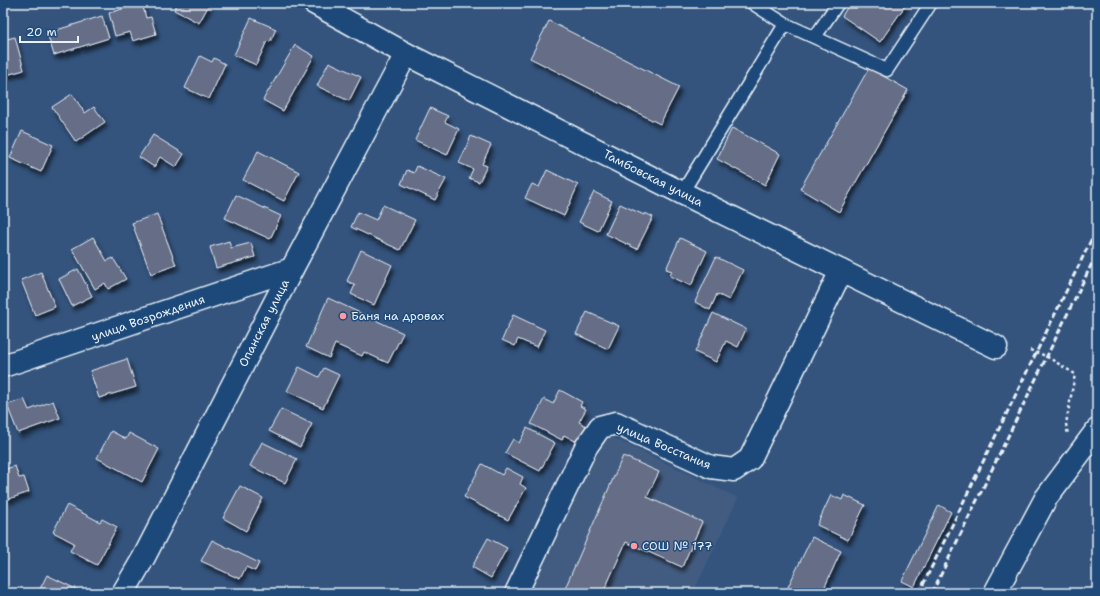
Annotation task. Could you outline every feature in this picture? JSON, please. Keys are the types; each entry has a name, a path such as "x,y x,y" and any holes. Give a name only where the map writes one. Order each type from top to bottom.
{"street":[{"name":"Тамбовская улица","path":"314,3 406,54 682,193 996,347"},
{"name":"Опанская улица","path":"123,593 144,556 292,269 406,54"},
{"name":"улица Возрождения","path":"3,366 292,269"},
{"name":"улица Восстания","path":"516,593 586,447 600,427 616,423 711,467 734,470 750,459 841,271"},
{"path":"996,593 1046,498 1097,430"}],"lane":[{"path":"752,3 784,24 887,70 931,3"},
{"path":"814,38 838,3"},
{"path":"682,193 784,24"}],"path":[{"path":"1030,350 1046,356 1075,374 1066,427 1074,461"}],"shaded area":[{"name":"СОШ № 177","path":"605,434 738,498 693,593 529,593"}],"building":[{"path":"142,3 146,18 151,17 156,34 133,41 130,32 115,36 109,13"},
{"path":"175,3 210,3 199,23 174,10 177,4"},
{"path":"850,3 907,3 880,42 842,16"},
{"path":"102,16 109,38 54,55 47,33"},
{"path":"251,18 276,29 270,42 267,41 256,65 234,55"},
{"path":"549,21 679,87 660,124 530,58"},
{"path":"15,37 24,70 3,76 3,40"},
{"path":"295,45 314,56 283,111 263,100"},
{"path":"200,56 212,62 214,58 225,64 209,99 185,88"},
{"path":"329,62 361,77 349,101 317,86"},
{"path":"869,68 908,90 839,212 800,189"},
{"path":"72,94 85,113 94,107 105,122 76,142 52,107"},
{"path":"430,108 448,116 445,122 459,129 447,155 415,140"},
{"path":"732,128 780,154 765,185 717,159"},
{"path":"22,131 53,145 41,172 10,158"},
{"path":"153,135 184,154 176,167 160,157 154,167 139,157"},
{"path":"471,136 491,145 482,164 487,166 479,182 469,178 473,169 459,163"},
{"path":"258,151 299,172 284,201 243,180"},
{"path":"417,166 446,179 435,200 401,184 407,170 414,173"},
{"path":"547,170 578,185 564,216 525,198 532,184 539,187"},
{"path":"594,192 612,201 598,231 579,222"},
{"path":"236,195 281,216 270,239 225,218"},
{"path":"620,204 644,215 645,213 653,217 637,249 606,234"},
{"path":"383,205 415,220 400,250 351,227 358,212 376,220"},
{"path":"157,214 176,265 151,274 132,223"},
{"path":"93,237 107,261 113,258 126,279 108,289 105,283 95,289 72,249"},
{"path":"680,238 707,251 691,286 670,276 672,271 666,269"},
{"path":"229,241 231,248 251,243 255,257 216,268 210,247"},
{"path":"361,250 392,265 374,305 351,294 355,285 347,281"},
{"path":"716,257 743,270 729,300 717,294 710,310 695,302"},
{"path":"78,269 92,296 72,306 59,279"},
{"path":"41,272 55,307 35,315 21,280"},
{"name":"Баня на дровах","path":"328,298 403,333 388,363 364,352 362,356 335,344 329,358 306,347"},
{"path":"587,312 619,326 608,349 576,334"},
{"path":"713,313 746,329 738,347 726,341 716,362 695,352"},
{"path":"513,315 545,330 537,347 518,339 515,346 502,340"},
{"path":"127,359 136,387 99,398 90,371"},
{"path":"299,367 319,377 324,368 339,375 323,408 287,391"},
{"path":"560,390 582,402 580,406 586,409 579,422 586,426 577,442 564,435 562,440 531,424 544,399 553,404"},
{"path":"24,399 29,410 53,401 60,418 18,433 7,405"},
{"path":"281,409 312,424 300,447 269,431"},
{"path":"527,428 555,443 540,471 505,453 513,439 519,443"},
{"path":"111,431 126,439 129,433 159,449 142,482 97,458"},
{"path":"262,442 297,459 285,483 250,466"},
{"path":"623,456 659,472 647,497 702,522 682,567 626,542 603,593 563,593"},
{"path":"482,464 502,475 506,468 523,477 520,484 526,488 508,520 464,497"},
{"path":"15,466 19,478 24,477 29,492 6,500 3,490 3,470"},
{"path":"240,486 263,498 246,531 223,518"},
{"path":"831,495 842,500 844,495 865,505 848,540 817,525"},
{"path":"67,505 100,522 102,519 117,527 97,565 70,551 74,543 53,532"},
{"path":"939,505 951,512 914,587 902,581"},
{"path":"812,537 841,551 822,593 795,593 787,589"},
{"path":"488,538 507,548 491,578 472,567"},
{"path":"212,540 259,563 255,571 246,567 240,579 201,561"},
{"path":"47,575 82,592 82,593 38,593"}],"railway":[{"path":"919,593 1097,228"},
{"path":"932,593 1097,253"}],"place":[{"name":"Баня на дровах","path":"343,316"},
{"name":"СОШ № 177","path":"634,546"}]}
